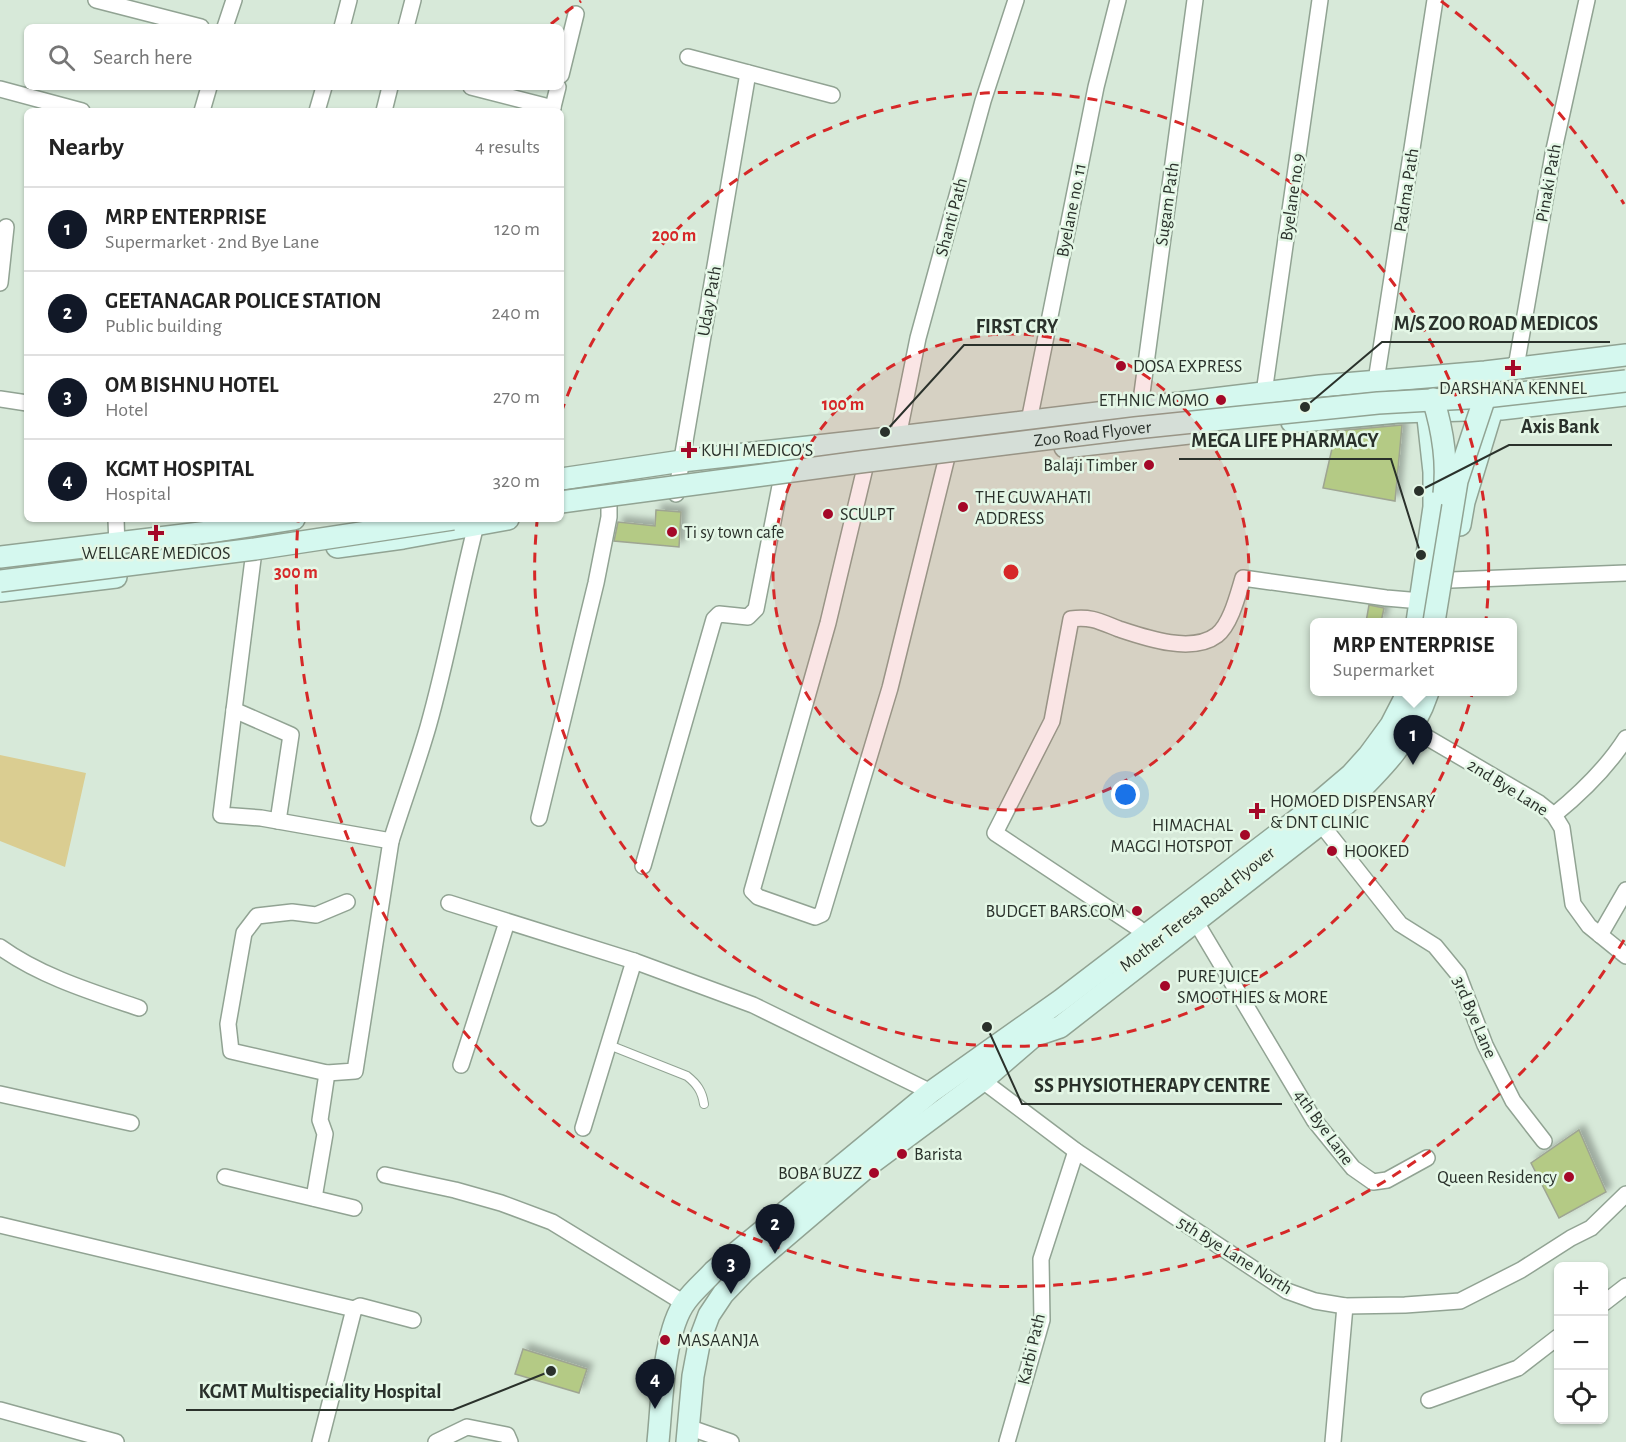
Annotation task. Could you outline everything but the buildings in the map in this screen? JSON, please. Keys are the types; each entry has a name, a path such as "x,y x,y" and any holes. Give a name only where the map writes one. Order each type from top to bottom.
{"main road":[{"path":"564,479 682,461 1264,393 1485,372 1626,355"},
{"name":"Zoo Road Flyover","path":"564,490 700,469 1376,389 1512,380 1626,369"},
{"path":"1445,618 1464,502 1488,403 1485,372"},
{"path":"1422,377 1430,405 1443,436 1446,478 1427,618"},
{"name":"Zoo Road Flyover","path":"564,502 1135,428 1300,410 1488,403 1626,381"},
{"path":"1488,403 1626,395"},
{"path":"1435,618 1457,481 1488,403"},
{"path":"564,510 946,461 1397,412 1430,405"},
{"path":"1418,618 1434,507 1430,405"},
{"path":"0,557 272,522"},
{"path":"0,566 349,522"},
{"path":"0,581 255,549 433,522"},
{"path":"0,591 403,538 492,522"},
{"path":"1395,696 1374,734 1343,769 1040,1003 1030,1031 1060,1027 1346,804 1383,768 1411,728 1426,696"},
{"name":"Mother Teresa Road Flyover","path":"974,1075 1351,775 1391,725 1406,696"},
{"name":"Mother Teresa Road Flyover","path":"1063,1005 1201,907 1353,785 1389,744 1400,728 1415,696"},
{"path":"658,1442 665,1370 671,1336 684,1303 723,1263 931,1092 974,1075"},
{"path":"687,1434 700,1339 709,1315 723,1294 745,1271 974,1075"}],"street":[{"path":"96,0 189,24"},
{"path":"226,24 234,0"},
{"path":"343,24 349,0"},
{"path":"407,24 413,0"},
{"name":"Shanti Path","path":"898,437 918,338 983,101 1016,0"},
{"name":"Byelane no. 11","path":"1029,421 1096,87 1118,0"},
{"name":"Sugam Path","path":"1140,408 1195,0"},
{"name":"Byelane no.9","path":"1264,393 1320,0"},
{"name":"Padma Path","path":"1376,381 1435,0"},
{"name":"Pinaki Path","path":"1516,367 1553,154 1587,0"},
{"path":"564,63 576,14"},
{"path":"688,57 832,95"},
{"name":"Uday Path","path":"675,494 748,73"},
{"path":"0,89 71,108"},
{"path":"203,108 207,90"},
{"path":"318,108 323,90"},
{"path":"385,108 389,90"},
{"path":"482,90 546,108"},
{"path":"553,108 557,90"},
{"path":"0,283 6,226"},
{"path":"0,399 24,403"},
{"path":"864,472 828,623 753,891 758,897 815,917 822,914 890,688 946,461"},
{"path":"643,866 714,620 719,614 748,617 756,609 781,481"},
{"path":"539,819 596,583 609,517 609,502"},
{"path":"116,522 118,577"},
{"path":"347,902 316,915 292,912 257,916 244,933 228,1024 231,1051 327,1073 355,1071 391,841 428,728 476,525"},
{"path":"253,559 221,815 278,821 391,841"},
{"path":"1451,580 1626,573"},
{"path":"1138,928 995,833 1052,721 1071,619 1085,617 1153,640 1199,644 1218,635 1232,612 1243,578 1421,601"},
{"path":"234,710 291,735 278,821"},
{"name":"2nd Bye Lane","path":"1411,728 1539,802 1554,815 1562,828 1573,904 1588,926 1626,956"},
{"path":"1554,815 1580,794 1618,751 1626,738"},
{"name":"3rd Bye Lane","path":"1321,824 1401,924 1435,946 1458,974 1485,1046 1514,1101 1544,1142"},
{"path":"1600,935 1626,890"},
{"path":"449,903 634,961 753,1005 931,1092"},
{"path":"461,1065 507,922"},
{"name":"4th Bye Lane","path":"1196,922 1314,1120 1353,1168 1373,1182 1387,1180 1427,1158"},
{"path":"0,947 20,961 100,995 139,1008"},
{"path":"583,1128 634,961"},
{"path":"314,1198 325,1134 320,1120 327,1073"},
{"name":"5th Bye Lane North","path":"974,1075 1076,1151 1287,1291 1315,1301 1345,1306 1460,1301 1521,1270 1591,1228 1626,1194"},
{"path":"0,1094 131,1123"},
{"name":"Karbi Path","path":"1007,1442 1042,1320 1041,1259 1076,1151"},
{"path":"385,1175 455,1190 501,1203 552,1222 684,1303"},
{"path":"225,1177 354,1208"},
{"path":"0,1225 354,1309 360,1306 413,1320"},
{"path":"1608,1300 1626,1286"},
{"path":"1333,1442 1345,1306"},
{"path":"320,1442 354,1309"},
{"path":"1429,1400 1518,1368 1554,1341"},
{"path":"0,1410 116,1442"},
{"path":"436,1442 467,1427 507,1435 510,1442"},
{"path":"687,1434 731,1442"}],"lane":[{"path":"609,1045 687,1076 696,1084 702,1094 704,1104"}],"shaded area":[{"path":"0,755 86,773 65,867 0,841"}],"place":[{"name":"DOSA EXPRESS","path":"1121,366"},
{"name":"DARSHANA KENNEL","path":"1513,368"},
{"name":"ETHNIC MOMO","path":"1221,400"},
{"name":"M/S ZOO ROAD MEDICOS","path":"1305,407"},
{"name":"FIRST CRY","path":"885,432"},
{"name":"KUHI MEDICO'S","path":"689,450"},
{"name":"Balaji Timber","path":"1149,465"},
{"name":"Axis Bank","path":"1419,491"},
{"name":"THE GUWAHATI ADDRESS","path":"963,507"},
{"name":"SCULPT","path":"828,514"},
{"name":"Ti sy town cafe","path":"672,532"},
{"name":"WELLCARE MEDICOS","path":"156,533"},
{"name":"MEGA LIFE PHARMACY","path":"1421,555"},
{"name":"MRP ENTERPRISE","path":"1413,765"},
{"name":"HOMOED DISPENSARY & DNT CLINIC","path":"1257,811"},
{"name":"HIMACHAL MAGGI HOTSPOT","path":"1245,835"},
{"name":"HOOKED","path":"1332,851"},
{"name":"BUDGET BARS.COM","path":"1137,911"},
{"name":"PURE JUICE SMOOTHIES & MORE","path":"1165,986"},
{"name":"SS PHYSIOTHERAPY CENTRE","path":"987,1027"},
{"name":"Barista","path":"902,1154"},
{"name":"BOBA BUZZ","path":"874,1173"},
{"name":"Queen Residency","path":"1569,1177"},
{"name":"GEETANAGAR POLICE STATION","path":"775,1254"},
{"name":"OM BISHNU HOTEL","path":"731,1294"},
{"name":"MASAANJA","path":"665,1340"},
{"name":"KGMT Multispeciality Hospital","path":"551,1371"},
{"name":"KGMT HOSPITAL","path":"655,1409"}]}
